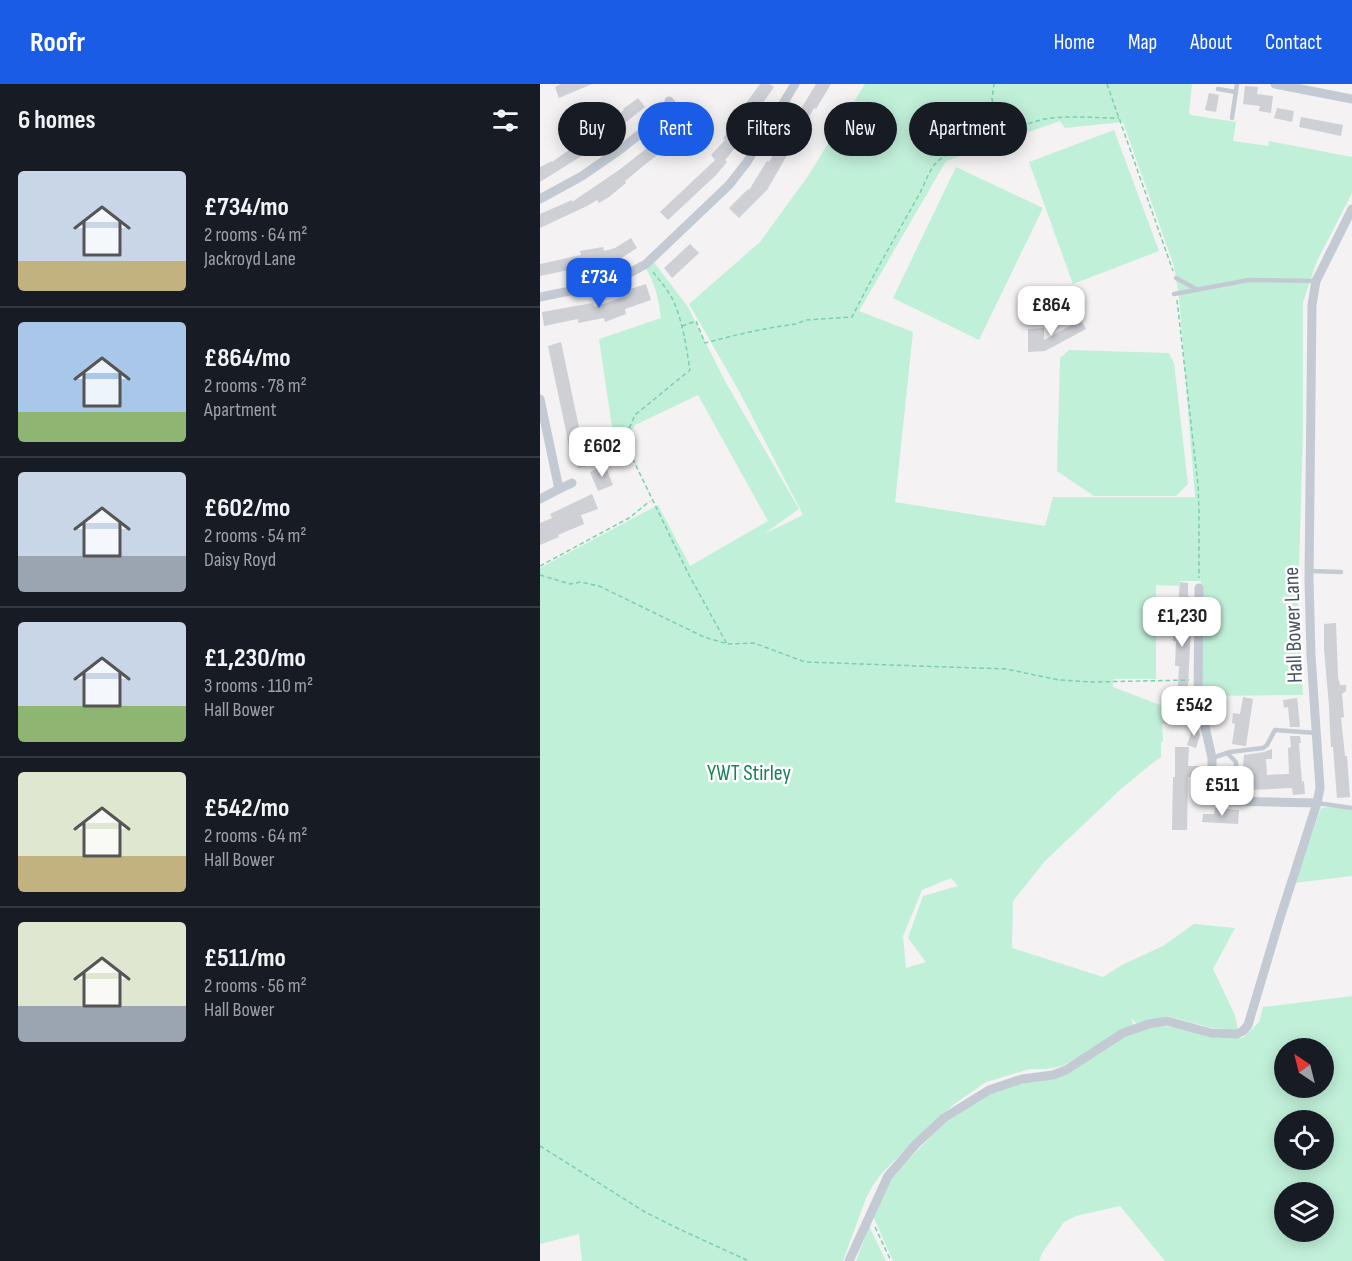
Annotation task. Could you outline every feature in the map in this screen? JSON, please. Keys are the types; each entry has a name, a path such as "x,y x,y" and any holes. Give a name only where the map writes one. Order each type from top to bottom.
{"street":[{"path":"540,297 599,285 622,277 646,264 729,185 747,162 795,84"},
{"path":"1275,84 1352,99"},
{"path":"540,199 582,176 638,136"},
{"name":"Hall Bower Lane","path":"870,1215 888,1176 916,1143 945,1118 989,1090 1022,1079 1053,1075 1066,1070 1123,1033 1149,1024 1167,1021 1211,1034 1237,1034 1243,1031 1248,1024 1320,788 1311,655 1309,571 1312,305 1316,281 1352,208"},
{"path":"540,399 559,489"},
{"path":"540,499 572,483"},
{"path":"1198,588 1198,702 1212,758 1214,795 1221,801 1317,802"},
{"path":"849,1261 870,1215"}],"lane":[{"path":"1232,118 1237,84"},
{"path":"1218,89 1236,92"},
{"path":"1176,278 1196,289"},
{"path":"1175,293 1249,280 1316,281"},
{"path":"1309,571 1341,572"},
{"path":"1212,758 1227,753 1263,748 1267,746 1275,730 1316,733"},
{"path":"1227,753 1236,762 1236,774"},
{"path":"1317,802 1352,808"}],"path":[{"path":"993,102 994,84"},
{"path":"1107,84 1176,278"},
{"path":"1027,124 1046,119 1083,116 1119,118"},
{"path":"682,326 696,321 705,343 806,320 852,317 936,162 945,156"},
{"path":"646,264 672,298 682,326 690,370 635,415 625,443 689,576 728,644"},
{"path":"1175,293 1198,485 1198,588"},
{"path":"540,566 629,518 652,501"},
{"path":"540,575 570,584 581,582 599,586 704,637 728,644 754,643 805,662 1006,669 1059,680 1094,682 1198,680"},
{"path":"540,1146 645,1212 749,1261"},
{"path":"870,1215 891,1261"}],"green space":[{"name":"YWT Stirley","path":"865,84 1192,84 1189,113 1236,122 1233,141 1268,146 1269,141 1352,157 1352,193 1317,261 1303,302 1303,430 1298,603 1303,695 1201,696 1201,581 1180,581 1179,586 1156,585 1156,679 1113,679 1113,687 1168,708 1168,724 1162,724 1161,757 1121,789 1045,861 1013,901 1012,948 1103,977 1122,965 1163,946 1194,924 1235,928 1213,969 1235,1015 1238,1030 1212,1028 1167,1016 1137,1025 1131,1017 1134,1026 1062,1066 1030,1069 986,1082 953,1105 883,1172 866,1198 843,1261 582,1261 579,1234 540,1244 540,568 658,505 690,566 768,521 698,395 635,425 631,432 630,442 619,446 612,427 599,339 661,318 656,291 645,267 653,261 688,307 725,381 799,509 764,534 803,515 739,391 689,304 760,242 824,150 824,156 897,156 897,102 854,102","holes":["909,102 1027,102 1027,133 1060,121 1065,128 1123,122 1174,266 1179,298 1195,497 1053,497 1045,526 895,502 913,332 859,311 946,161 960,156 909,156","951,878 958,886 923,896 908,938 926,962 906,968 903,936 922,890"]},
{"path":"1114,130 1159,251 1073,284 1029,162"},
{"path":"956,167 1043,208 979,340 893,298"},
{"path":"1069,350 1169,353 1174,363 1188,484 1176,496 1094,496 1057,471 1060,358"},
{"path":"1321,808 1352,809 1352,876 1294,883"},
{"path":"1352,996 1352,1261 1165,1261 1120,1206 1076,1216 1064,1222 1039,1261 893,1261 873,1216 891,1178 942,1125 984,1097 1000,1089 1032,1081 1054,1079 1122,1038 1141,1030 1164,1026 1181,1028 1217,1038 1243,1038 1259,1022 1263,1007"},
{"path":"869,1226 886,1261 856,1261"}],"building":[{"path":"561,84 592,84 559,98 555,87"},
{"path":"760,84 769,84 774,87 764,102 747,102"},
{"path":"816,84 831,84 816,109 814,108 812,111 812,102 805,102"},
{"path":"1245,86 1258,87 1257,94 1273,96 1271,113 1259,111 1260,106 1243,104"},
{"path":"1209,93 1219,95 1216,112 1205,110"},
{"path":"638,98 641,102 638,102 638,113 626,122 626,107"},
{"path":"1277,108 1294,111 1292,122 1274,118"},
{"path":"1301,117 1343,125 1341,136 1299,127"},
{"path":"726,134 726,156 728,156 725,160 727,162 668,220 660,212 715,160 712,156 725,140 723,138"},
{"path":"638,155 656,156 609,197 599,203 597,200 540,228 540,214 572,200 572,202"},
{"path":"561,156 582,156 540,182 540,167"},
{"path":"773,156 786,156 767,190 739,218 729,208 749,190 767,161 769,162"},
{"path":"631,238 637,248 620,259 540,276 540,264 581,255 580,251 603,247 604,251 615,248"},
{"path":"690,244 699,253 672,278 664,268"},
{"path":"646,284 651,300 625,309 626,314 605,322 604,318 578,323 578,319 544,326 542,312 593,303 594,307 626,296 624,291"},
{"path":"1081,320 1086,329 1045,351 1028,352 1028,329 1044,328 1044,340"},
{"path":"561,342 588,466 578,468 577,459 572,460 548,346"},
{"path":"605,465 613,485 598,491 590,472"},
{"path":"592,494 598,509 581,515 584,524 540,545 540,523 552,518 550,514"},
{"path":"1180,582 1188,583 1188,596 1190,596 1190,604 1184,607 1183,628 1191,629 1188,685 1190,720 1180,721 1179,666 1175,666 1174,622 1168,622 1169,602 1178,603"},
{"path":"1336,623 1338,677 1340,685 1346,685 1346,691 1342,694 1344,717 1341,718 1350,797 1337,798 1324,649 1324,624"},
{"path":"1243,697 1253,699 1246,746 1232,744 1235,724 1232,723 1233,713 1240,714"},
{"path":"1297,698 1300,727 1290,727 1288,707 1284,708 1283,700"},
{"path":"1195,722 1200,735 1196,748 1187,745"},
{"path":"1290,736 1300,736 1302,782 1304,781 1305,794 1293,795 1292,788 1250,790 1247,786 1247,777 1242,777 1244,755 1272,749 1272,759 1266,759 1267,775 1289,774"},
{"path":"1175,747 1189,747 1188,766 1202,766 1202,777 1188,777 1187,830 1172,830"},
{"path":"1215,808 1239,810 1238,824 1202,822 1203,814 1214,814"}]}
